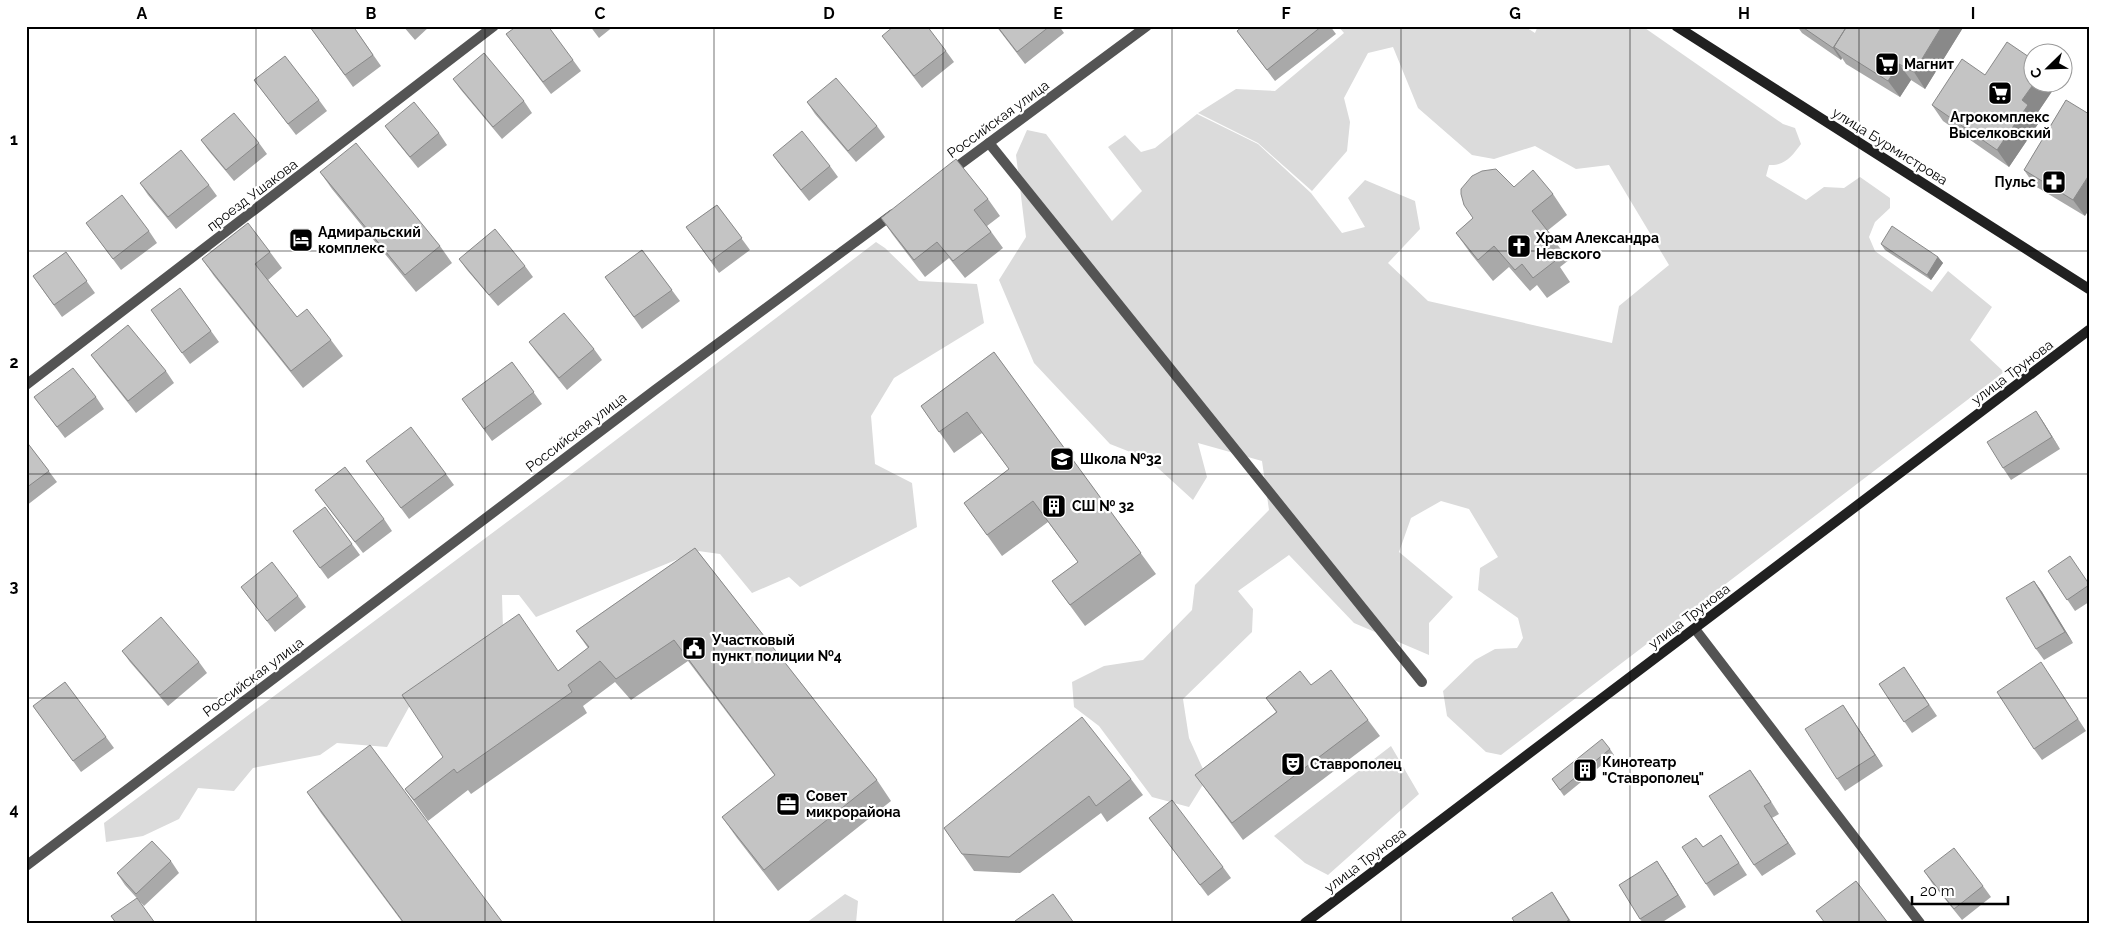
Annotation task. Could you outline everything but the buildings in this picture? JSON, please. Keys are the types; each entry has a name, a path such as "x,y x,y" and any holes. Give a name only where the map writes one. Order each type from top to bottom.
{"street":[{"name":"проезд Ушакова","path":"26,385 494,26"},
{"name":"Российская улица","path":"941,178 1147,26"},
{"name":"улица Бурмистрова","path":"1676,26 2089,289"},
{"path":"989,143 1422,682"},
{"name":"Российская улица","path":"26,866 647,396 902,208"},
{"name":"улица Трунова","path":"1305,923 2089,330"},
{"path":"1696,628 1920,923"}],"shaded area":[{"path":"1338,26 1524,26 1535,33 1538,26 1642,26 1783,124 1795,128 1801,144 1784,162 1769,165 1766,176 1806,200 1824,187 1844,188 1860,177 1890,198 1890,208 1875,222 1869,237 1875,251 1932,292 1948,271 1992,307 1970,340 2004,372 1501,755 1486,752 1447,716 1443,691 1475,660 1495,649 1517,648 1523,638 1518,618 1478,590 1480,568 1498,557 1469,509 1441,501 1411,518 1399,552 1453,597 1429,623 1429,655 1354,623 1289,555 1238,591 1253,609 1252,632 1183,699 1189,738 1207,778 1189,807 1152,797 1099,726 1074,707 1072,682 1104,666 1143,660 1192,610 1195,585 1269,510 1262,461 1198,443 1207,477 1193,500 1148,459 1110,444 1034,363 999,280 1026,237 1016,155 1027,130 1046,134 1112,221 1142,191 1108,147 1125,135 1141,152 1155,148 1197,114 1258,144 1311,193 1342,233 1365,227 1348,198 1365,180 1415,201 1420,229 1388,263 1428,301 1612,343 1619,306 1669,265 1609,165 1576,169 1535,146 1494,159 1472,155 1418,108 1393,47 1368,53 1344,98 1350,122 1347,151 1312,191 1258,143 1198,113 1236,89 1275,91 1344,33"},
{"path":"876,242 885,248 919,281 977,284 984,323 894,378 871,416 875,464 912,483 917,527 800,587 789,577 752,593 720,554 698,551 536,617 519,595 502,595 503,629 409,707 387,747 337,743 320,755 253,768 234,791 198,788 179,819 143,836 106,842 104,823 566,478"},
{"path":"1391,746 1419,794 1328,875 1305,863 1274,836"},
{"path":"845,894 858,901 856,923 806,923"}],"place":[{"name":"Магнит","path":"1887,64"},
{"name":"Агрокомплекс Выселковский","path":"2000,93"},
{"name":"Пульс","path":"2054,182"},
{"name":"Адмиральский комплекс","path":"301,240"},
{"name":"Храм Александра Невского","path":"1519,246"},
{"name":"Школа №32","path":"1062,459"},
{"name":"СШ № 32","path":"1054,506"},
{"name":"Участковый пункт полиции №4","path":"694,648"},
{"name":"Ставрополец","path":"1293,764"},
{"name":"Кинотеатр \"Ставрополец\"","path":"1585,770"},
{"name":"Совет микрорайона","path":"788,804"}]}
